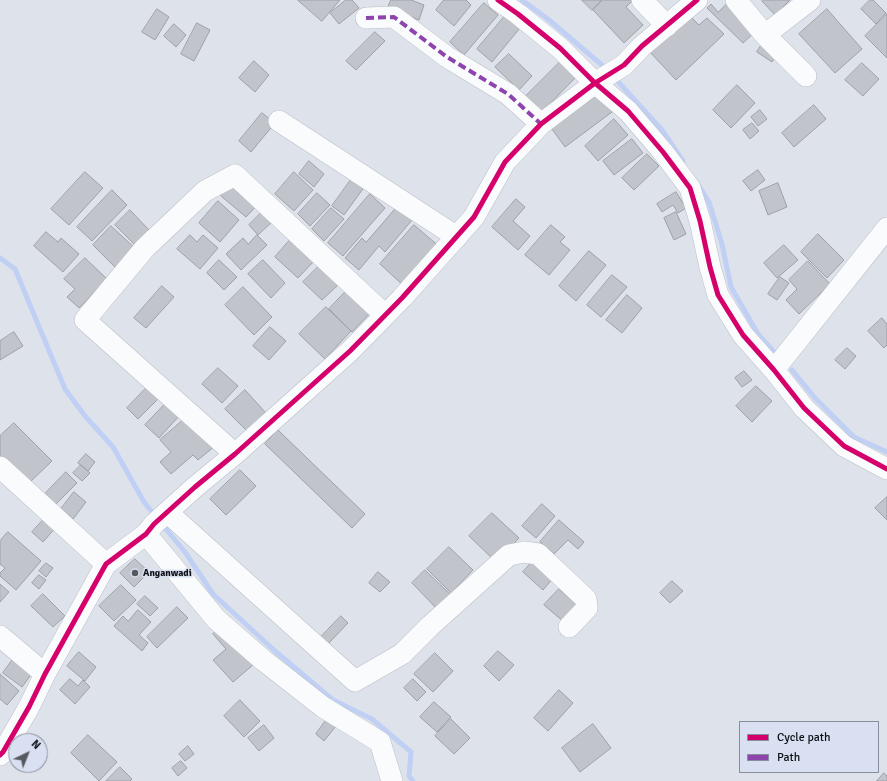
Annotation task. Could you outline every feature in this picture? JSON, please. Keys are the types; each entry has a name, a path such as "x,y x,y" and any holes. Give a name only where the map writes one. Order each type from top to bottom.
{"street":[{"path":"498,0 518,14 599,81 628,111 663,152 690,188 700,221 710,267 718,294 743,335 774,370 804,408 844,446 887,469"},
{"path":"642,0 667,26"},
{"path":"0,755 29,707 45,674 106,564 156,523 194,487 235,454 350,351 402,298 474,217 505,162 541,124 599,81 624,65 642,46 697,0"},
{"path":"736,0 765,35 806,76"},
{"path":"765,35 810,0"},
{"path":"366,18 394,17 447,57 508,94 541,124"},
{"path":"279,121 457,236"},
{"path":"235,454 85,320 145,248 205,191 235,175 385,314"},
{"path":"774,370 887,228"},
{"path":"0,467 106,564"},
{"path":"156,523 355,681 402,654 441,616 509,555 524,552 538,554 586,598 587,608 569,627"},
{"path":"156,523 216,619 263,660 323,707 380,742 392,781"},
{"path":"0,636 45,674"}],"building":[{"path":"298,0 340,0 322,21"},
{"path":"346,0 352,0 359,8 339,24 330,13"},
{"path":"391,0 411,0 424,5 419,20 388,8"},
{"path":"444,0 466,0 471,5 454,26 436,10"},
{"path":"582,0 602,0 592,10"},
{"path":"603,0 633,0 626,7 643,25 624,43 593,10"},
{"path":"790,0 775,15 762,1"},
{"path":"870,0 873,0 886,13 876,24 861,9"},
{"path":"729,2 757,30 743,43 707,8 711,4 718,12"},
{"path":"484,3 498,15 464,55 450,42"},
{"path":"157,9 169,17 155,40 142,32"},
{"path":"827,9 862,49 835,73 799,34"},
{"path":"688,14 699,25 707,18 724,34 676,80 649,51"},
{"path":"887,14 887,58 865,36"},
{"path":"505,16 520,28 492,62 477,49"},
{"path":"197,23 210,30 194,61 181,54"},
{"path":"174,24 186,35 176,47 164,36"},
{"path":"375,32 385,41 356,70 346,61"},
{"path":"764,41 779,51 772,62 757,52"},
{"path":"509,54 532,76 519,90 495,67"},
{"path":"562,60 578,75 542,112 526,96"},
{"path":"254,61 269,75 255,92 239,78"},
{"path":"862,63 879,79 863,96 845,80"},
{"path":"737,85 755,103 731,128 713,110"},
{"path":"599,94 612,112 565,147 552,129"},
{"path":"814,105 826,119 794,147 782,133"},
{"path":"760,110 767,119 758,126 751,117"},
{"path":"262,113 275,123 251,152 239,141"},
{"path":"614,119 628,135 598,161 585,146"},
{"path":"752,123 759,131 750,139 743,130"},
{"path":"632,139 643,153 614,175 603,161"},
{"path":"647,154 659,166 634,190 622,178"},
{"path":"309,161 324,174 314,187 299,174"},
{"path":"758,170 765,180 751,191 743,181"},
{"path":"85,172 103,188 69,225 51,209"},
{"path":"294,172 313,190 294,211 275,194"},
{"path":"353,177 365,186 344,215 332,206"},
{"path":"235,180 260,202 246,217 221,196"},
{"path":"778,183 787,207 768,215 759,191"},
{"path":"112,190 127,205 92,241 77,227"},
{"path":"676,192 686,208 678,213 673,205 662,212 657,204"},
{"path":"317,193 330,205 310,226 298,214"},
{"path":"370,194 385,208 343,256 328,243"},
{"path":"516,199 525,207 513,221 530,236 518,250 492,227"},
{"path":"218,201 239,220 220,242 199,223"},
{"path":"397,207 412,220 385,252 379,246 359,270 345,258 362,238 366,242"},
{"path":"331,208 344,219 324,241 312,229"},
{"path":"130,210 149,230 135,245 115,225"},
{"path":"264,210 274,220 258,235 249,225"},
{"path":"676,212 686,234 674,240 664,218"},
{"path":"414,225 441,248 406,288 380,264"},
{"path":"551,225 565,237 560,242 570,250 549,275 525,255"},
{"path":"111,226 137,250 118,270 93,245"},
{"path":"46,232 58,242 61,238 79,254 63,272 34,246"},
{"path":"818,234 844,260 827,278 801,252"},
{"path":"190,235 197,242 203,235 218,248 200,269 177,249"},
{"path":"257,235 267,245 241,270 226,254 243,238 248,244"},
{"path":"290,240 314,261 298,278 275,257"},
{"path":"784,245 798,260 777,278 764,263"},
{"path":"589,251 606,265 576,301 559,286"},
{"path":"85,258 107,279 79,308 67,297 75,289 64,279"},
{"path":"219,260 237,277 224,290 207,273"},
{"path":"263,260 285,283 271,298 248,274"},
{"path":"808,261 830,284 799,314 786,300 797,289 789,280"},
{"path":"319,266 338,285 322,300 303,282"},
{"path":"612,275 627,287 601,317 587,305"},
{"path":"780,277 789,283 777,300 768,294"},
{"path":"162,286 174,297 146,328 134,318"},
{"path":"243,287 272,317 254,335 225,305"},
{"path":"350,287 373,310 352,332 329,309"},
{"path":"627,295 642,308 622,333 606,320"},
{"path":"326,307 351,331 325,359 299,334"},
{"path":"882,318 887,324 887,345 884,348 868,331"},
{"path":"270,327 286,341 269,360 253,346"},
{"path":"14,332 23,346 0,360 0,341"},
{"path":"847,348 856,356 845,369 835,360"},
{"path":"218,368 238,386 222,403 202,384"},
{"path":"744,371 752,380 742,387 735,378"},
{"path":"151,383 163,394 138,419 127,408"},
{"path":"756,386 772,401 752,422 736,406"},
{"path":"245,390 266,413 247,431 225,409"},
{"path":"168,401 181,414 159,438 145,425"},
{"path":"188,416 215,446 198,460 193,455 171,474 160,462 171,452 160,440"},
{"path":"14,423 52,461 28,484 0,456 0,436"},
{"path":"278,430 365,514 352,528 265,444"},
{"path":"86,454 95,462 88,471 78,463"},
{"path":"81,465 90,473 82,481 73,473"},
{"path":"240,470 256,486 226,515 210,499"},
{"path":"66,472 77,483 54,506 43,496"},
{"path":"74,492 86,502 73,519 61,509"},
{"path":"887,497 887,520 875,508"},
{"path":"542,504 555,516 536,538 522,526"},
{"path":"492,513 519,538 496,562 469,536"},
{"path":"46,517 57,526 43,542 32,532"},
{"path":"559,520 584,542 578,549 568,540 554,554 540,542"},
{"path":"8,532 41,561 16,590 0,576 0,573 5,568 0,564 0,541"},
{"path":"449,547 473,570 451,593 427,569"},
{"name":"Anganwadi","path":"135,559 149,572 134,587 120,573"},
{"path":"534,560 554,577 543,590 523,572"},
{"path":"46,563 53,568 46,577 39,571"},
{"path":"425,570 452,596 438,610 412,583"},
{"path":"378,572 390,582 380,592 369,583"},
{"path":"39,575 46,580 39,589 32,583"},
{"path":"672,581 683,591 670,603 660,593"},
{"path":"0,584 9,592 0,602"},
{"path":"121,585 136,600 114,621 99,606"},
{"path":"559,589 578,606 564,622 544,605"},
{"path":"43,594 65,616 53,627 31,606"},
{"path":"145,596 158,608 150,616 137,604"},
{"path":"177,607 188,618 157,648 147,637"},
{"path":"138,610 151,622 139,635 148,643 142,651 114,626 123,616 128,621"},
{"path":"341,616 348,623 328,644 321,637"},
{"path":"220,627 253,665 233,682 213,660 226,649 213,634"},
{"path":"498,651 514,665 499,681 484,666"},
{"path":"79,652 96,667 85,681 67,666"},
{"path":"435,653 453,671 433,692 414,674"},
{"path":"16,655 35,669 22,687 3,673"},
{"path":"0,674 19,691 7,705 0,699"},
{"path":"70,679 78,686 83,680 90,687 75,704 60,690"},
{"path":"413,679 426,692 417,701 404,688"},
{"path":"559,690 573,703 548,731 534,718"},
{"path":"240,700 260,721 244,737 224,716"},
{"path":"434,702 451,717 437,732 420,717"},
{"path":"327,719 336,726 324,741 316,734"},
{"path":"451,719 470,738 454,754 435,736"},
{"path":"593,724 611,748 580,772 562,748"},
{"path":"264,725 274,738 259,751 248,738"},
{"path":"88,735 117,762 99,781 71,753"},
{"path":"188,746 194,754 185,761 179,754"},
{"path":"181,761 187,768 178,776 172,768"},
{"path":"120,767 132,779 130,781 106,781"},
{"path":"884,773 887,776 887,781 877,781"}],"waterway":[{"path":"522,0 549,20 602,65 607,71"},
{"path":"613,76 662,130 683,161"},
{"path":"699,186 709,202 722,244 731,287 758,334 774,352"},
{"path":"0,258 15,269 65,389 85,416 113,447 144,502 156,517"},
{"path":"792,370 815,398 854,437 887,452"},
{"path":"161,523 185,552 213,594 275,651 333,700 372,719 411,752 409,776 413,781"}],"marked path":[{"path":"366,18 394,17 447,57 508,94 541,124"}],"cycle path":[{"path":"498,0 560,48 595,83 628,111 663,152 690,188 700,221 718,295 743,335 774,370 804,408 844,446 887,469"},
{"path":"0,755 29,707 45,674 106,564 146,534 154,524 195,487 235,454 350,351 402,298 474,217 505,162 541,124 595,83 624,65 642,46 697,0"}],"place":[{"name":"Anganwadi","path":"135,573"}]}
